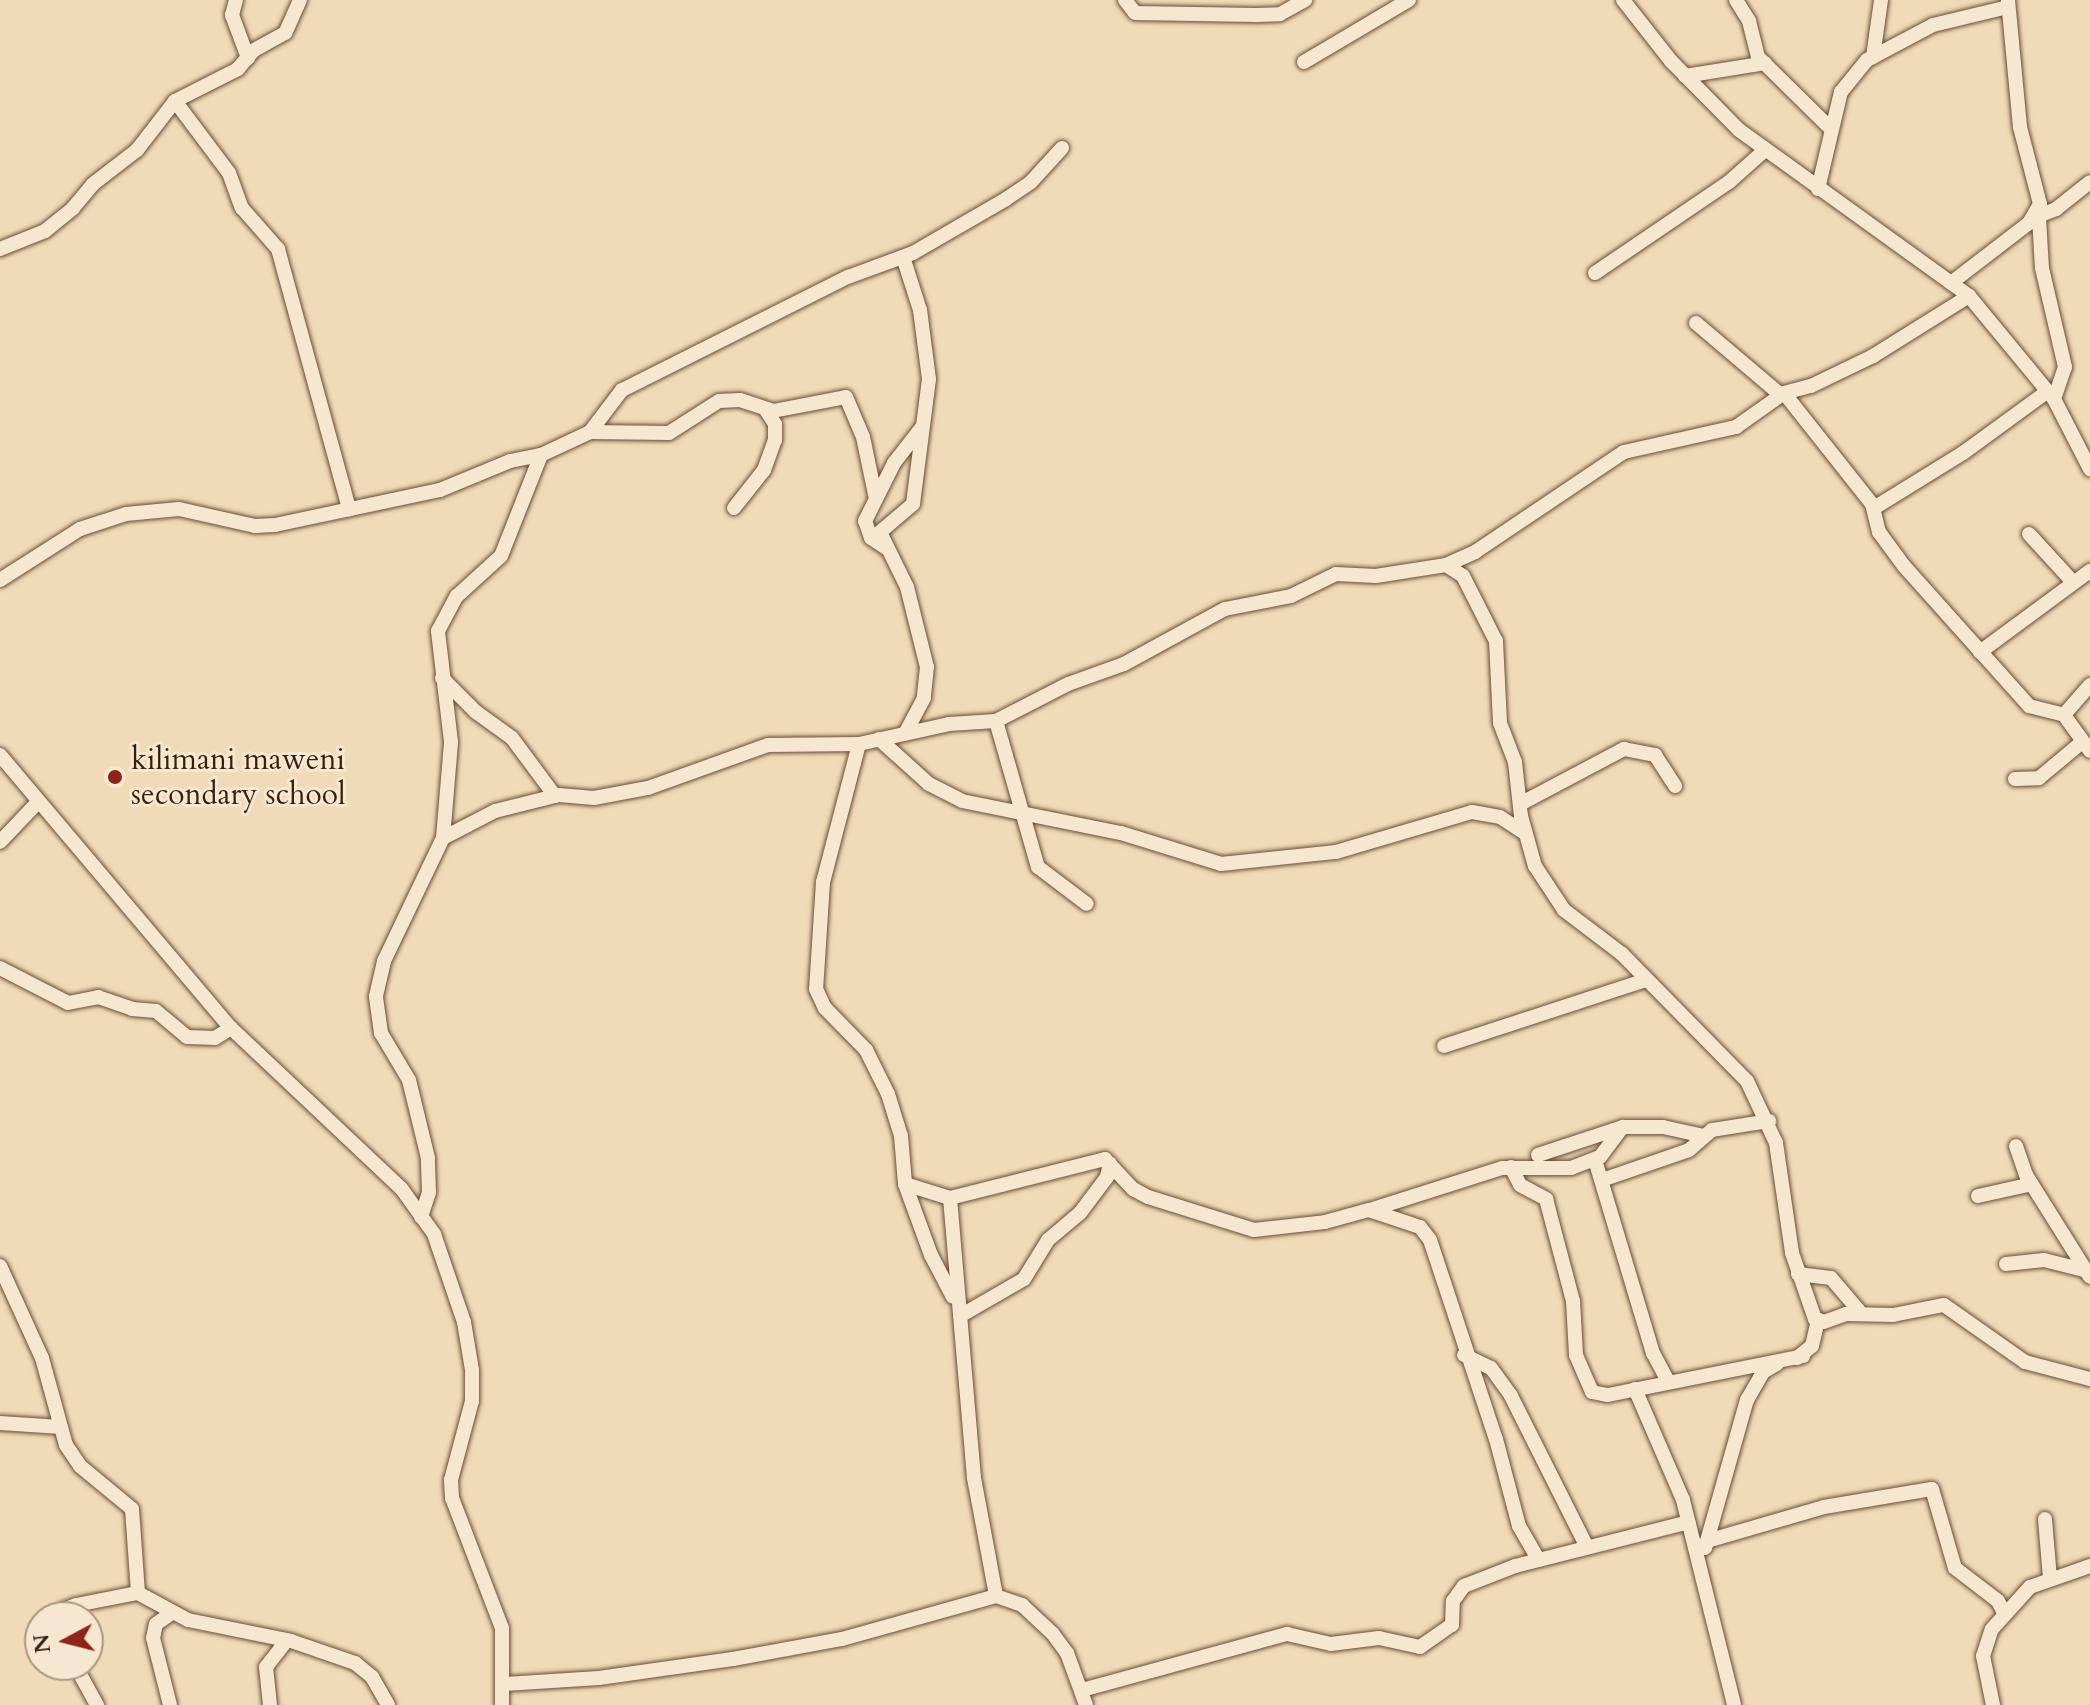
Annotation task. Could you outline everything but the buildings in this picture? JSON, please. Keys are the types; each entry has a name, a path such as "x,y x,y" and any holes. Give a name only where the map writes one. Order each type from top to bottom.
{"street":[{"path":"236,0 232,15 248,58"},
{"path":"0,249 45,231 73,208 93,184 122,166 175,101 238,69 248,58 285,33 300,0"},
{"path":"1125,0 1135,13 1256,15 1280,14 1305,0"},
{"path":"1304,62 1409,0"},
{"path":"1623,0 1685,76 1764,151 1969,296 2051,395 2090,469"},
{"path":"1736,0 1765,63 1813,105 1831,129"},
{"path":"1873,57 1881,0"},
{"path":"1818,189 1831,129 1849,78 1873,57 1933,25 2008,4 2020,127 2039,192 2036,218 2042,268 2065,367 2051,395 1874,508"},
{"path":"1685,76 1765,63"},
{"path":"175,101 180,114 229,173 242,208 278,249 349,509"},
{"path":"590,432 622,390 848,277 903,257 1031,182 1062,148"},
{"path":"1595,273 1719,189 1764,151"},
{"path":"1951,283 2036,218 2090,182"},
{"path":"903,257 925,335 929,379 913,504 880,532 907,587 927,667 924,698 905,733"},
{"path":"443,838 495,811 555,796 594,798 648,788 768,745 859,744 905,733 996,721 1068,684 1124,664 1225,609 1291,596 1336,574 1376,576 1446,565 1475,552 1624,452 1721,433 1782,394 1873,356 1969,296"},
{"path":"1696,323 1782,394 1874,508 1879,532 1904,566 2029,706 2064,715 2086,747 2039,778 2015,779"},
{"path":"0,580 80,529 135,512 179,509 255,526 349,509 440,490 510,461 541,455 590,432 669,433 719,401 740,400 766,410 846,397 863,437 876,499"},
{"path":"734,508 764,470 775,440 775,424 766,410"},
{"path":"888,549 865,527 894,463 924,423"},
{"path":"421,1217 429,1192 428,1158 409,1080 381,1033 376,996 384,961 443,838 451,742 436,644 444,616 457,596 501,556 541,455"},
{"path":"2029,534 2073,582"},
{"path":"1446,565 1463,576 1496,641 1497,706 1515,762 1525,833 1535,866 1558,903 1622,954 1730,1061 1769,1121 1798,1274 1818,1320 1812,1346 1803,1356 1767,1367 1755,1383 1733,1439 1702,1568"},
{"path":"1980,652 2090,571"},
{"path":"442,677 476,712 512,738 555,796"},
{"path":"2064,715 2090,685"},
{"path":"996,721 1020,814 1044,875 1075,891 1087,904"},
{"path":"879,739 901,764 949,796 1020,814 1121,833 1221,864 1336,852 1472,812 1500,817 1525,833"},
{"path":"859,744 823,882 816,989 825,1008 866,1050 888,1094 901,1136 905,1184 931,1255 959,1311"},
{"path":"1520,804 1624,749 1655,755 1675,786"},
{"path":"0,755 231,1028 401,1188 441,1250 469,1350 472,1401 451,1480 452,1498 499,1619 505,1684 502,1705"},
{"path":"0,842 38,802"},
{"path":"0,968 68,1003 98,997 132,1009 156,1011 187,1037 215,1038 231,1028"},
{"path":"1444,1046 1646,980"},
{"path":"1602,1180 1689,1150 1704,1136 1723,1126 1769,1121"},
{"path":"905,1184 950,1198 1094,1160 1110,1163 1133,1189 1148,1197 1254,1230 1325,1222 1511,1167 1562,1169 1595,1160 1623,1127"},
{"path":"1538,1155 1623,1127 1663,1127 1704,1136"},
{"path":"2016,1146 2032,1184 2087,1273"},
{"path":"1595,1160 1653,1353 1668,1381"},
{"path":"959,1311 1024,1279 1048,1240 1080,1213 1107,1177 1110,1163"},
{"path":"1511,1167 1520,1185 1546,1199 1573,1301 1576,1355 1588,1386 1598,1394 1803,1356"},
{"path":"1978,1196 2032,1184"},
{"path":"950,1198 974,1478 996,1596"},
{"path":"1369,1210 1389,1213 1426,1233 1464,1355 1496,1439 1519,1526 1539,1560"},
{"path":"2006,1264 2044,1260 2087,1273"},
{"path":"0,1266 42,1358 61,1427 80,1466 132,1509 138,1593"},
{"path":"1798,1274 1831,1278 1860,1312"},
{"path":"1818,1320 1860,1312 1893,1315 1944,1305 2025,1362 2090,1379"},
{"path":"1464,1355 1491,1368 1511,1396 1587,1547"},
{"path":"1635,1389 1689,1522 1734,1705"},
{"path":"0,1423 61,1427"},
{"path":"1707,1541 1824,1507 1932,1489 1955,1568 1998,1601 2004,1613"},
{"path":"2045,1519 2050,1578"},
{"path":"505,1684 599,1678 745,1657 842,1639 996,1596 1010,1598 1046,1626 1067,1653 1084,1698 1287,1634 1331,1644 1379,1638 1420,1647 1452,1625 1453,1601 1464,1586 1539,1560 1689,1522"},
{"path":"1993,1705 1984,1643 2004,1613 2022,1592 2050,1578 2090,1566"},
{"path":"97,1601 138,1593 172,1613 287,1640 355,1663 372,1677 386,1704"},
{"path":"170,1705 153,1638 156,1624 172,1613"},
{"path":"270,1705 266,1667 287,1640"},
{"path":"84,1681 97,1705"}],"place":[{"name":"kilimani maweni secondary school","path":"115,777"}]}
